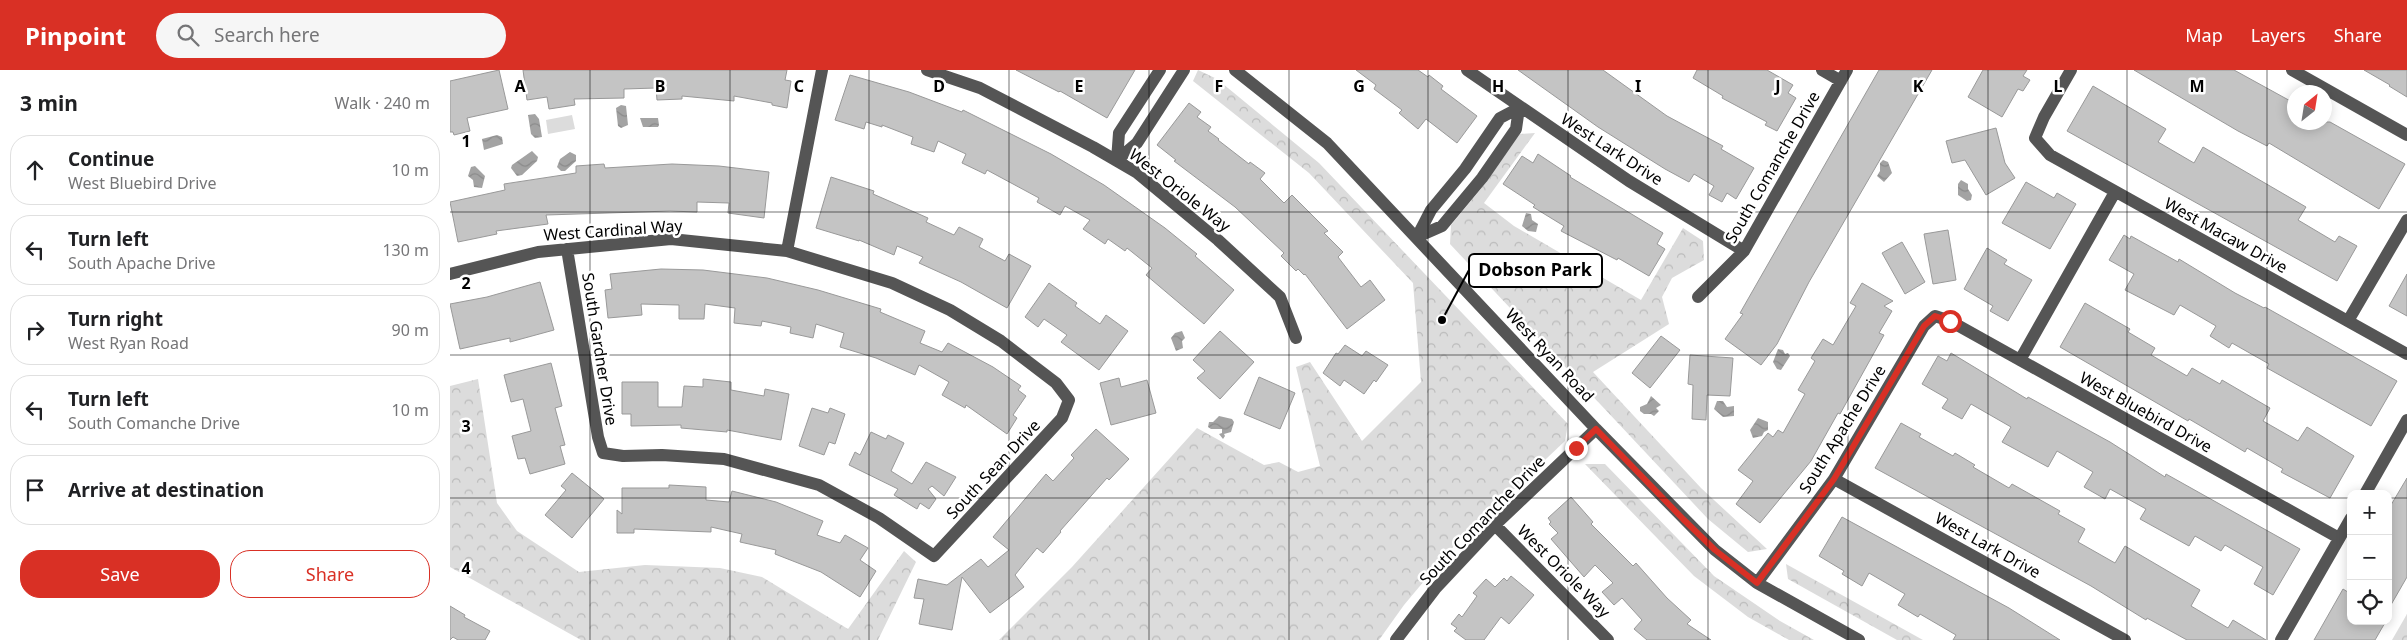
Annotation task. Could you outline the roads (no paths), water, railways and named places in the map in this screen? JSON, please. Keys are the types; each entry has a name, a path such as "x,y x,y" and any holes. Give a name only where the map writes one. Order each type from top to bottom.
{"street":[{"path":"787,251 822,70"},
{"name":"West Oriole Way","path":"927,70 980,88 1117,160 1136,172 1218,240 1280,296 1296,338"},
{"path":"1117,160 1119,133 1160,70"},
{"path":"1117,160 1137,143 1184,70"},
{"name":"West Ryan Road","path":"1235,70 1327,143 1596,429 1715,550 1757,583 1859,640"},
{"name":"West Lark Drive","path":"1467,70 1519,108 1629,180 1744,251"},
{"path":"1822,70 1844,75"},
{"name":"West Macaw Drive","path":"2071,70 2044,117 2035,138 2050,156 2407,354"},
{"path":"2292,70 2407,135"},
{"name":"South Comanche Drive","path":"1698,297 1744,251 1844,75"},
{"path":"1417,237 1442,226 1482,178 1516,129 1519,108"},
{"path":"1417,237 1431,210 1465,169 1500,118 1519,108"},
{"path":"2020,360 2115,192"},
{"path":"2348,321 2407,220"},
{"name":"West Cardinal Way","path":"450,274 538,252 671,239 787,251 892,283 950,310 1009,347 1056,383 1069,400"},
{"name":"South Gardner Drive","path":"567,249 598,437 603,453 623,456 662,455 724,459 819,485 879,518 934,556"},
{"name":"West Bluebird Drive","path":"1935,316 1950,321 2339,538"},
{"name":"South Apache Drive","path":"1757,583 1834,479 1924,326 1935,316"},
{"name":"South Sean Drive","path":"934,556 1062,418 1069,400"},
{"path":"2367,490 2407,420"},
{"name":"South Comanche Drive","path":"1396,640 1435,589 1495,525 1596,429"},
{"name":"West Lark Drive","path":"1834,479 2125,640"},
{"name":"West Oriole Way","path":"1495,525 1608,640"},
{"path":"2281,640 2347,525"}],"water":[{"path":"621,105 626,106 628,125 621,128 618,126 616,108"},
{"path":"535,114 539,119 542,137 535,138 531,134 528,115"},
{"path":"640,118 658,118 659,125 658,127 643,127"},
{"path":"497,135 502,137 503,144 484,150 482,139"},
{"path":"532,151 538,157 537,161 522,175 517,176 511,168 512,165"},
{"path":"570,152 576,155 576,161 565,171 561,171 557,167 560,159"},
{"path":"1883,160 1888,162 1892,173 1884,182 1877,176 1880,171 1880,163"},
{"path":"475,166 485,176 482,188 474,187 473,180 468,176 471,167"},
{"path":"1961,180 1968,184 1968,189 1972,195 1971,200 1967,201 1958,195 1958,184"},
{"path":"1526,213 1531,214 1532,220 1538,224 1536,232 1528,231 1522,226"},
{"path":"1182,331 1185,338 1182,341 1183,348 1176,351 1171,338 1175,333"},
{"path":"1778,349 1783,350 1785,354 1788,353 1790,356 1781,370 1777,369 1773,362"},
{"path":"1651,396 1661,405 1656,408 1659,411 1654,416 1640,411 1640,407 1647,404"},
{"path":"1717,401 1723,401 1727,407 1734,406 1734,416 1723,417 1714,409"},
{"path":"1219,416 1232,419 1234,422 1231,432 1224,434 1223,439 1219,434 1222,433 1222,429 1211,429 1208,427 1209,422 1213,422"},
{"path":"1758,418 1768,422 1768,430 1762,436 1753,438 1750,430"}],"place":[{"name":"Dobson Park","path":"1442,320"}]}
